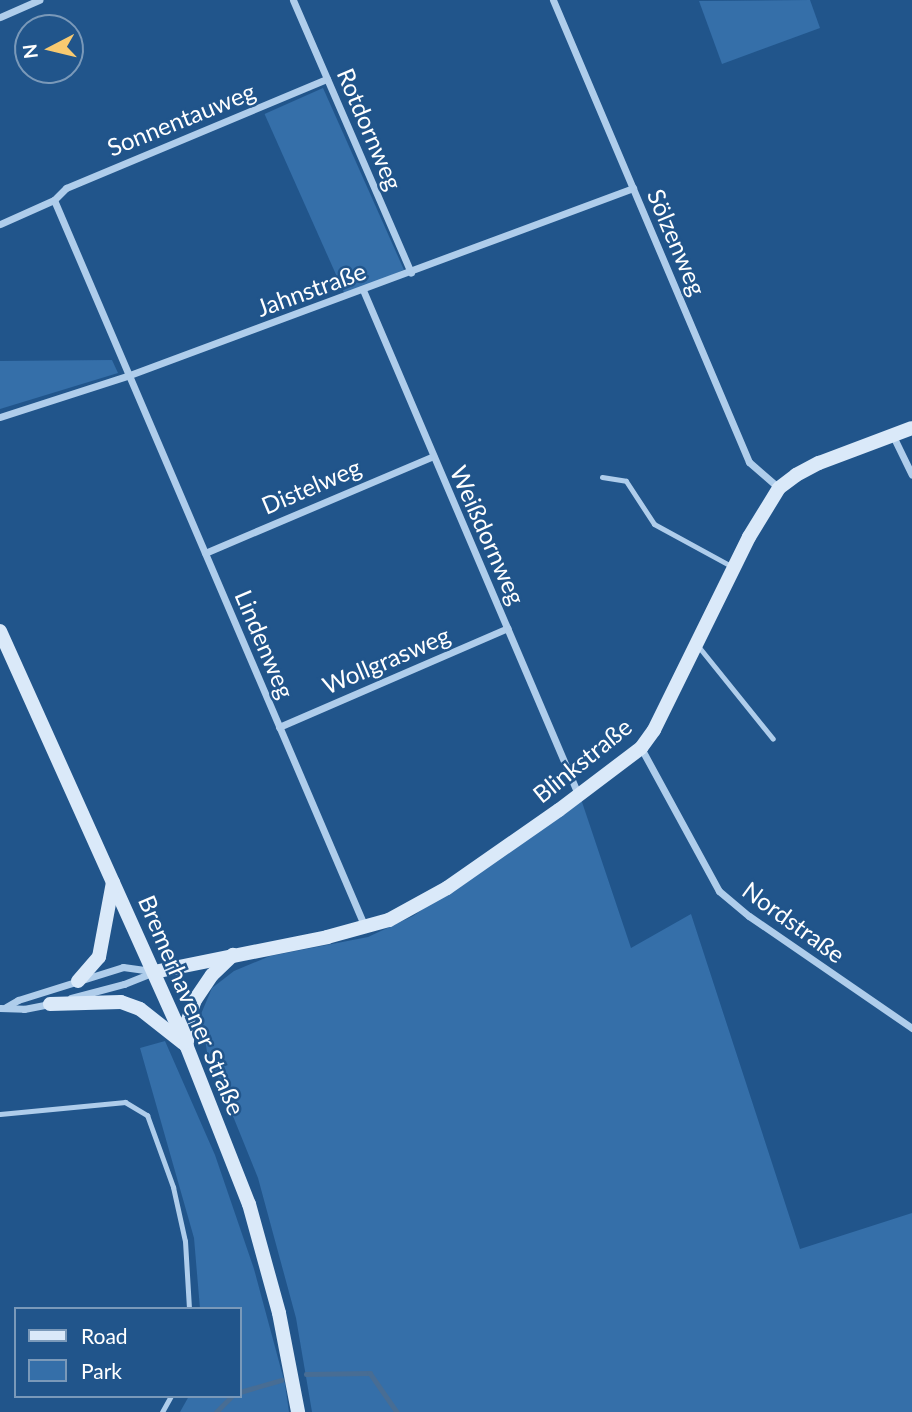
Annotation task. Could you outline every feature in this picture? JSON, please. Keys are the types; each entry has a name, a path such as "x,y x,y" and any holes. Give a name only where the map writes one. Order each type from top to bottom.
{"street":[{"path":"0,17 39,0"},
{"name":"Rotdornweg","path":"293,0 411,273"},
{"name":"Sölzenweg","path":"553,0 749,461 779,488"},
{"name":"Sonnentauweg","path":"0,224 54,200 66,188 327,79"},
{"name":"Jahnstraße","path":"0,417 127,376 411,273 633,188"},
{"name":"Lindenweg","path":"54,200 365,928"},
{"name":"Weißdornweg","path":"363,290 579,795"},
{"name":"Blinkstraße","path":"154,972 365,928 411,911 579,795 640,748 654,730 734,567 763,511 779,488 819,463 912,428"},
{"path":"892,435 912,475"},
{"name":"Distelweg","path":"205,553 433,456"},
{"name":"Wollgrasweg","path":"279,727 508,628"},
{"name":"Bremerhavener Straße","path":"0,631 187,1046 249,1204 282,1324 298,1412"},
{"name":"Nordstraße","path":"640,748 719,891 749,916 912,1028"},
{"path":"78,981 99,957 114,881"},
{"path":"187,1046 188,1020 195,1000 212,975 233,955"},
{"path":"3,1008 18,1000 123,967 154,972"},
{"path":"3,1008 24,1009 50,1004 124,984 154,972"},
{"path":"50,1004 121,1002 140,1009 187,1046"}],"lane":[{"path":"602,477 626,481 654,524 734,567"},
{"path":"696,644 773,739"},
{"path":"0,1114 125,1102 147,1115 173,1187 185,1241 188,1307"}],"green space":[{"path":"810,0 820,28 722,64 699,1"},
{"path":"323,88 404,270 345,296 265,114"},
{"path":"112,360 118,373 0,409 0,361"},
{"path":"581,799 631,948 691,914 800,1249 912,1213 912,1412 312,1412 296,1318 258,1178 207,1052 201,1014 212,988 234,971 270,956 368,937 413,916"},
{"path":"165,1041 215,1155 254,1269 285,1384 289,1412 180,1412 188,1398 242,1398 242,1307 200,1307 194,1238 140,1048"}],"waterway":[{"path":"306,1374 370,1373 397,1412"},
{"path":"242,1391 281,1380"},
{"path":"216,1412 230,1398"}]}
